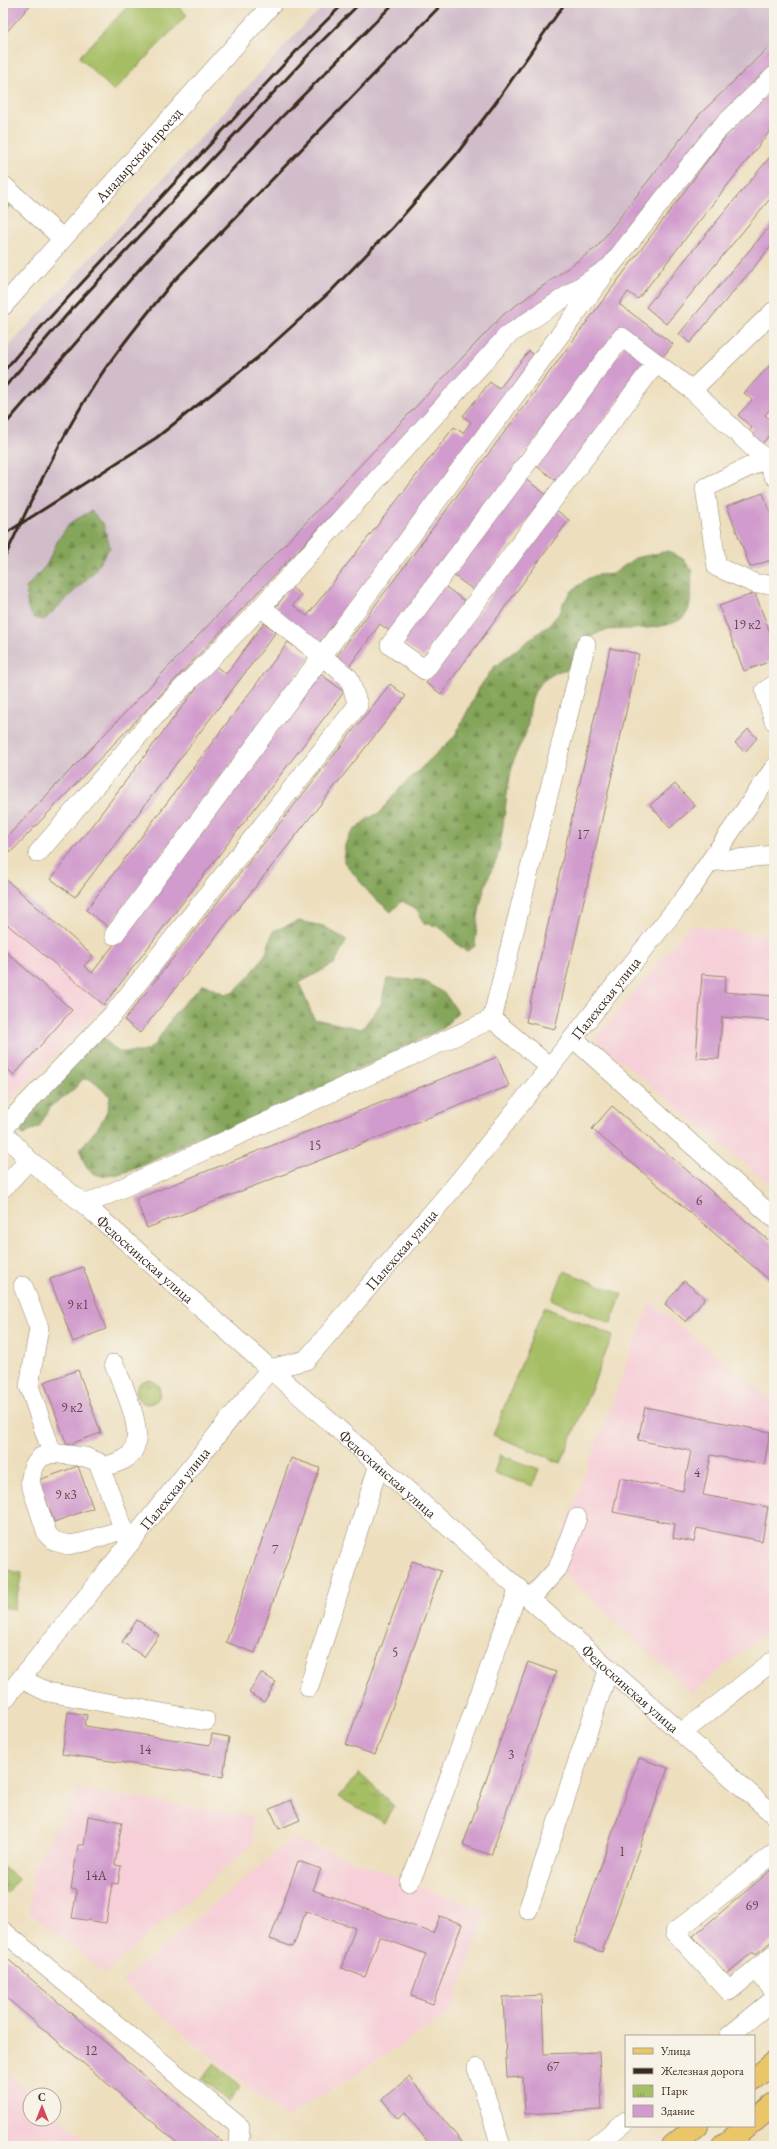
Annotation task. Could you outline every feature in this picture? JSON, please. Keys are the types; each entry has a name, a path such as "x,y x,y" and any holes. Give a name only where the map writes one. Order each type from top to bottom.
{"main road":[{"path":"755,2078 774,2063"},
{"path":"755,2120 774,2104"},
{"path":"673,2146 696,2127"},
{"path":"723,2146 746,2127"}],"street":[{"name":"Анадырский проезд","path":"3,306 273,3"},
{"path":"114,935 610,267 716,132 774,76"},
{"path":"3,185 62,238"},
{"path":"38,853 156,715 261,608 508,335 610,267"},
{"path":"692,390 774,311"},
{"path":"656,363 424,670 390,645 622,337 692,390 765,459 774,476"},
{"path":"765,459 705,488 717,567 756,584 774,584"},
{"path":"3,1128 114,1013 358,705 349,678 261,608"},
{"path":"492,1019 586,644"},
{"path":"774,685 765,691 774,722"},
{"name":"Палехская улица","path":"3,1701 127,1536 270,1369 306,1360 460,1180 687,895 774,768"},
{"path":"710,862 774,855"},
{"path":"492,1019 550,1067"},
{"path":"85,1205 492,1019"},
{"path":"573,1038 774,1218"},
{"name":"Федоскинская улица","path":"3,1132 29,1160 85,1205 774,1815"},
{"path":"3,1188 29,1160"},
{"path":"23,1286 39,1328 29,1386 52,1453"},
{"path":"102,1468 126,1458 137,1440 137,1425 114,1364"},
{"path":"52,1453 85,1457 98,1462 102,1468 127,1536 68,1544 54,1541 47,1534 30,1482 33,1467 41,1457 52,1453"},
{"path":"309,1687 379,1464"},
{"path":"409,1882 416,1868 525,1593 558,1568 577,1518"},
{"path":"682,1733 774,1660"},
{"path":"528,1910 609,1668"},
{"path":"21,1679 48,1692 206,1721"},
{"path":"774,1853 675,1932 729,1991 774,1954"},
{"path":"3,1931 240,2127 239,2146"},
{"path":"756,1968 774,1991"},
{"path":"730,2035 774,1999"},
{"path":"477,2068 501,2146"},
{"path":"595,2146 625,2122"}],"shaded area":[{"path":"327,3 774,3 774,42 700,114 597,247 504,314 3,841 3,353 303,26"},
{"path":"3,877 93,956 84,966 92,973 81,987 104,1005 3,1107"},
{"path":"690,925 774,937 774,1188 595,1039"},
{"path":"650,1302 774,1402 774,1612 772,1626 692,1693 552,1561"},
{"path":"78,1789 251,1816 254,1842 105,1973 29,1912 33,1868"},
{"path":"293,1838 487,1911 450,2014 286,2118 121,1982"},
{"path":"3,2069 24,2087 22,2087 22,2127 62,2127 62,2119 94,2146 3,2146"}],"green space":[{"path":"131,3 174,3 187,15 114,91 79,57"},
{"path":"3,193 15,203 3,212"},
{"path":"91,511 103,523 110,547 93,573 44,620 34,618 28,609 26,588 47,564 58,540 70,523"},
{"path":"668,551 683,559 692,571 691,602 688,611 683,618 674,623 663,626 639,629 607,630 597,633 582,642 566,671 562,670 543,681 534,693 526,732 515,755 511,771 500,847 481,901 475,946 467,951 456,943 443,930 432,925 424,924 417,909 402,901 391,912 371,895 344,862 345,845 350,835 364,821 380,813 398,790 455,736 479,688 494,667 550,624 561,611 563,603 572,591 587,579 597,575 613,574 635,558"},
{"path":"299,921 323,926 347,940 334,964 299,983 314,1019 362,1029 381,1004 387,979 423,980 445,994 458,1012 443,1028 227,1133 199,1137 146,1164 116,1175 103,1176 93,1173 86,1166 80,1149 100,1125 109,1104 110,1096 91,1080 83,1079 72,1091 51,1106 39,1127 23,1135 18,1128 17,1120 99,1028 106,1041 119,1052 142,1052 149,1049 155,1044 178,1009 203,984 225,994 234,992 251,974 266,953 273,931"},
{"path":"564,1271 622,1294 611,1323 552,1300"},
{"path":"544,1307 613,1335 561,1463 493,1435"},
{"path":"148,1380 153,1381 159,1387 159,1397 153,1403 148,1404 143,1403 137,1397 136,1392 137,1387 143,1381"},
{"path":"500,1455 539,1469 533,1486 494,1473"},
{"path":"3,1569 22,1573 14,1610 3,1607"},
{"path":"359,1773 394,1806 384,1823 339,1797"},
{"path":"3,1867 18,1879 7,1893 3,1890"},
{"path":"215,2063 241,2087 228,2102 202,2078"}],"building":[{"path":"3,3 32,3 3,36"},
{"path":"774,42 774,66 711,126 607,260 514,323 11,852 3,844 3,841 504,314 597,247 700,114"},
{"path":"774,88 774,126 638,299 628,292 619,304 673,344 662,358 620,327 392,633 380,624 348,668 335,659 725,137"},
{"path":"774,152 774,194 666,324 646,307"},
{"path":"774,221 774,243 690,343 679,334"},
{"path":"625,345 648,362 558,482 535,465"},
{"path":"529,351 539,359 319,643 274,609 291,587 301,595 293,605 307,616 454,427 463,433 471,422 463,416 490,382 499,389"},
{"path":"774,361 774,405 765,415 774,423 774,430 759,447 746,435 752,428 738,415 752,400 744,393"},
{"path":"525,479 547,495 475,591 453,575"},
{"path":"763,493 774,522 774,559 750,567 727,506"},
{"path":"555,509 569,520 441,694 426,683"},
{"path":"443,585 465,601 423,658 401,641"},
{"path":"755,593 774,643 774,660 744,671 719,606"},
{"path":"264,623 276,632 75,897 51,879 214,665 226,674"},
{"path":"288,642 310,658 108,927 86,910"},
{"path":"610,648 639,654 555,1029 526,1022"},
{"path":"321,674 344,692 104,1005 3,921 3,912 6,908 3,906 3,877 93,956 84,966 92,973"},
{"path":"390,684 406,696 140,1033 124,1020"},
{"path":"748,729 757,738 745,752 735,743"},
{"path":"675,784 695,806 670,828 650,805"},
{"path":"3,949 72,1010 14,1075 3,1065"},
{"path":"702,974 726,976 724,992 774,996 774,1021 722,1017 719,1059 696,1058"},
{"path":"773,1026 774,1064 770,1064"},
{"path":"497,1057 509,1086 147,1228 136,1199"},
{"path":"612,1106 774,1245 774,1284 592,1129"},
{"path":"83,1267 106,1329 73,1342 50,1279"},
{"path":"684,1281 705,1298 686,1322 665,1304"},
{"path":"78,1370 101,1433 67,1445 44,1382"},
{"path":"645,1407 770,1432 764,1465 711,1455 703,1495 768,1507 762,1541 697,1528 694,1542 673,1538 675,1524 613,1512 620,1478 683,1491 691,1451 638,1440"},
{"path":"291,1458 320,1468 255,1653 226,1642"},
{"path":"78,1466 93,1508 54,1522 39,1480"},
{"path":"412,1561 441,1571 375,1755 346,1745"},
{"path":"137,1620 159,1635 144,1657 122,1642"},
{"path":"528,1662 556,1672 491,1855 463,1845"},
{"path":"261,1673 276,1682 264,1702 249,1693"},
{"path":"68,1712 87,1715 85,1726 210,1745 212,1734 229,1737 223,1777 62,1754"},
{"path":"639,1758 668,1768 602,1952 574,1942"},
{"path":"291,1800 300,1820 279,1829 270,1809"},
{"path":"88,1816 122,1822 115,1865 121,1866 118,1884 112,1883 106,1923 72,1918 77,1890 71,1889 78,1845 84,1845"},
{"path":"298,1861 321,1869 313,1890 433,1933 440,1916 462,1924 433,2004 411,1996 426,1954 379,1937 365,1977 341,1968 355,1928 306,1911 293,1947 270,1939"},
{"path":"771,1870 774,1874 774,1939 755,1955 753,1952 725,1975 693,1936"},
{"path":"3,1955 227,2146 181,2146 3,1995"},
{"path":"542,1995 544,2054 599,2052 602,2110 525,2114 523,2077 507,2078 503,1997"},
{"path":"409,2077 465,2146 431,2146 405,2113 398,2119 382,2099"}],"railway":[{"path":"3,372 42,326 300,47 344,3"},
{"path":"3,389 71,310 316,47 360,3"},
{"path":"3,427 143,265 272,127 394,3"},
{"path":"3,561 69,427 112,358 131,333 170,285 443,3"},
{"path":"3,535 156,438 257,358 331,291 393,227 455,156 494,105 565,3"}]}
